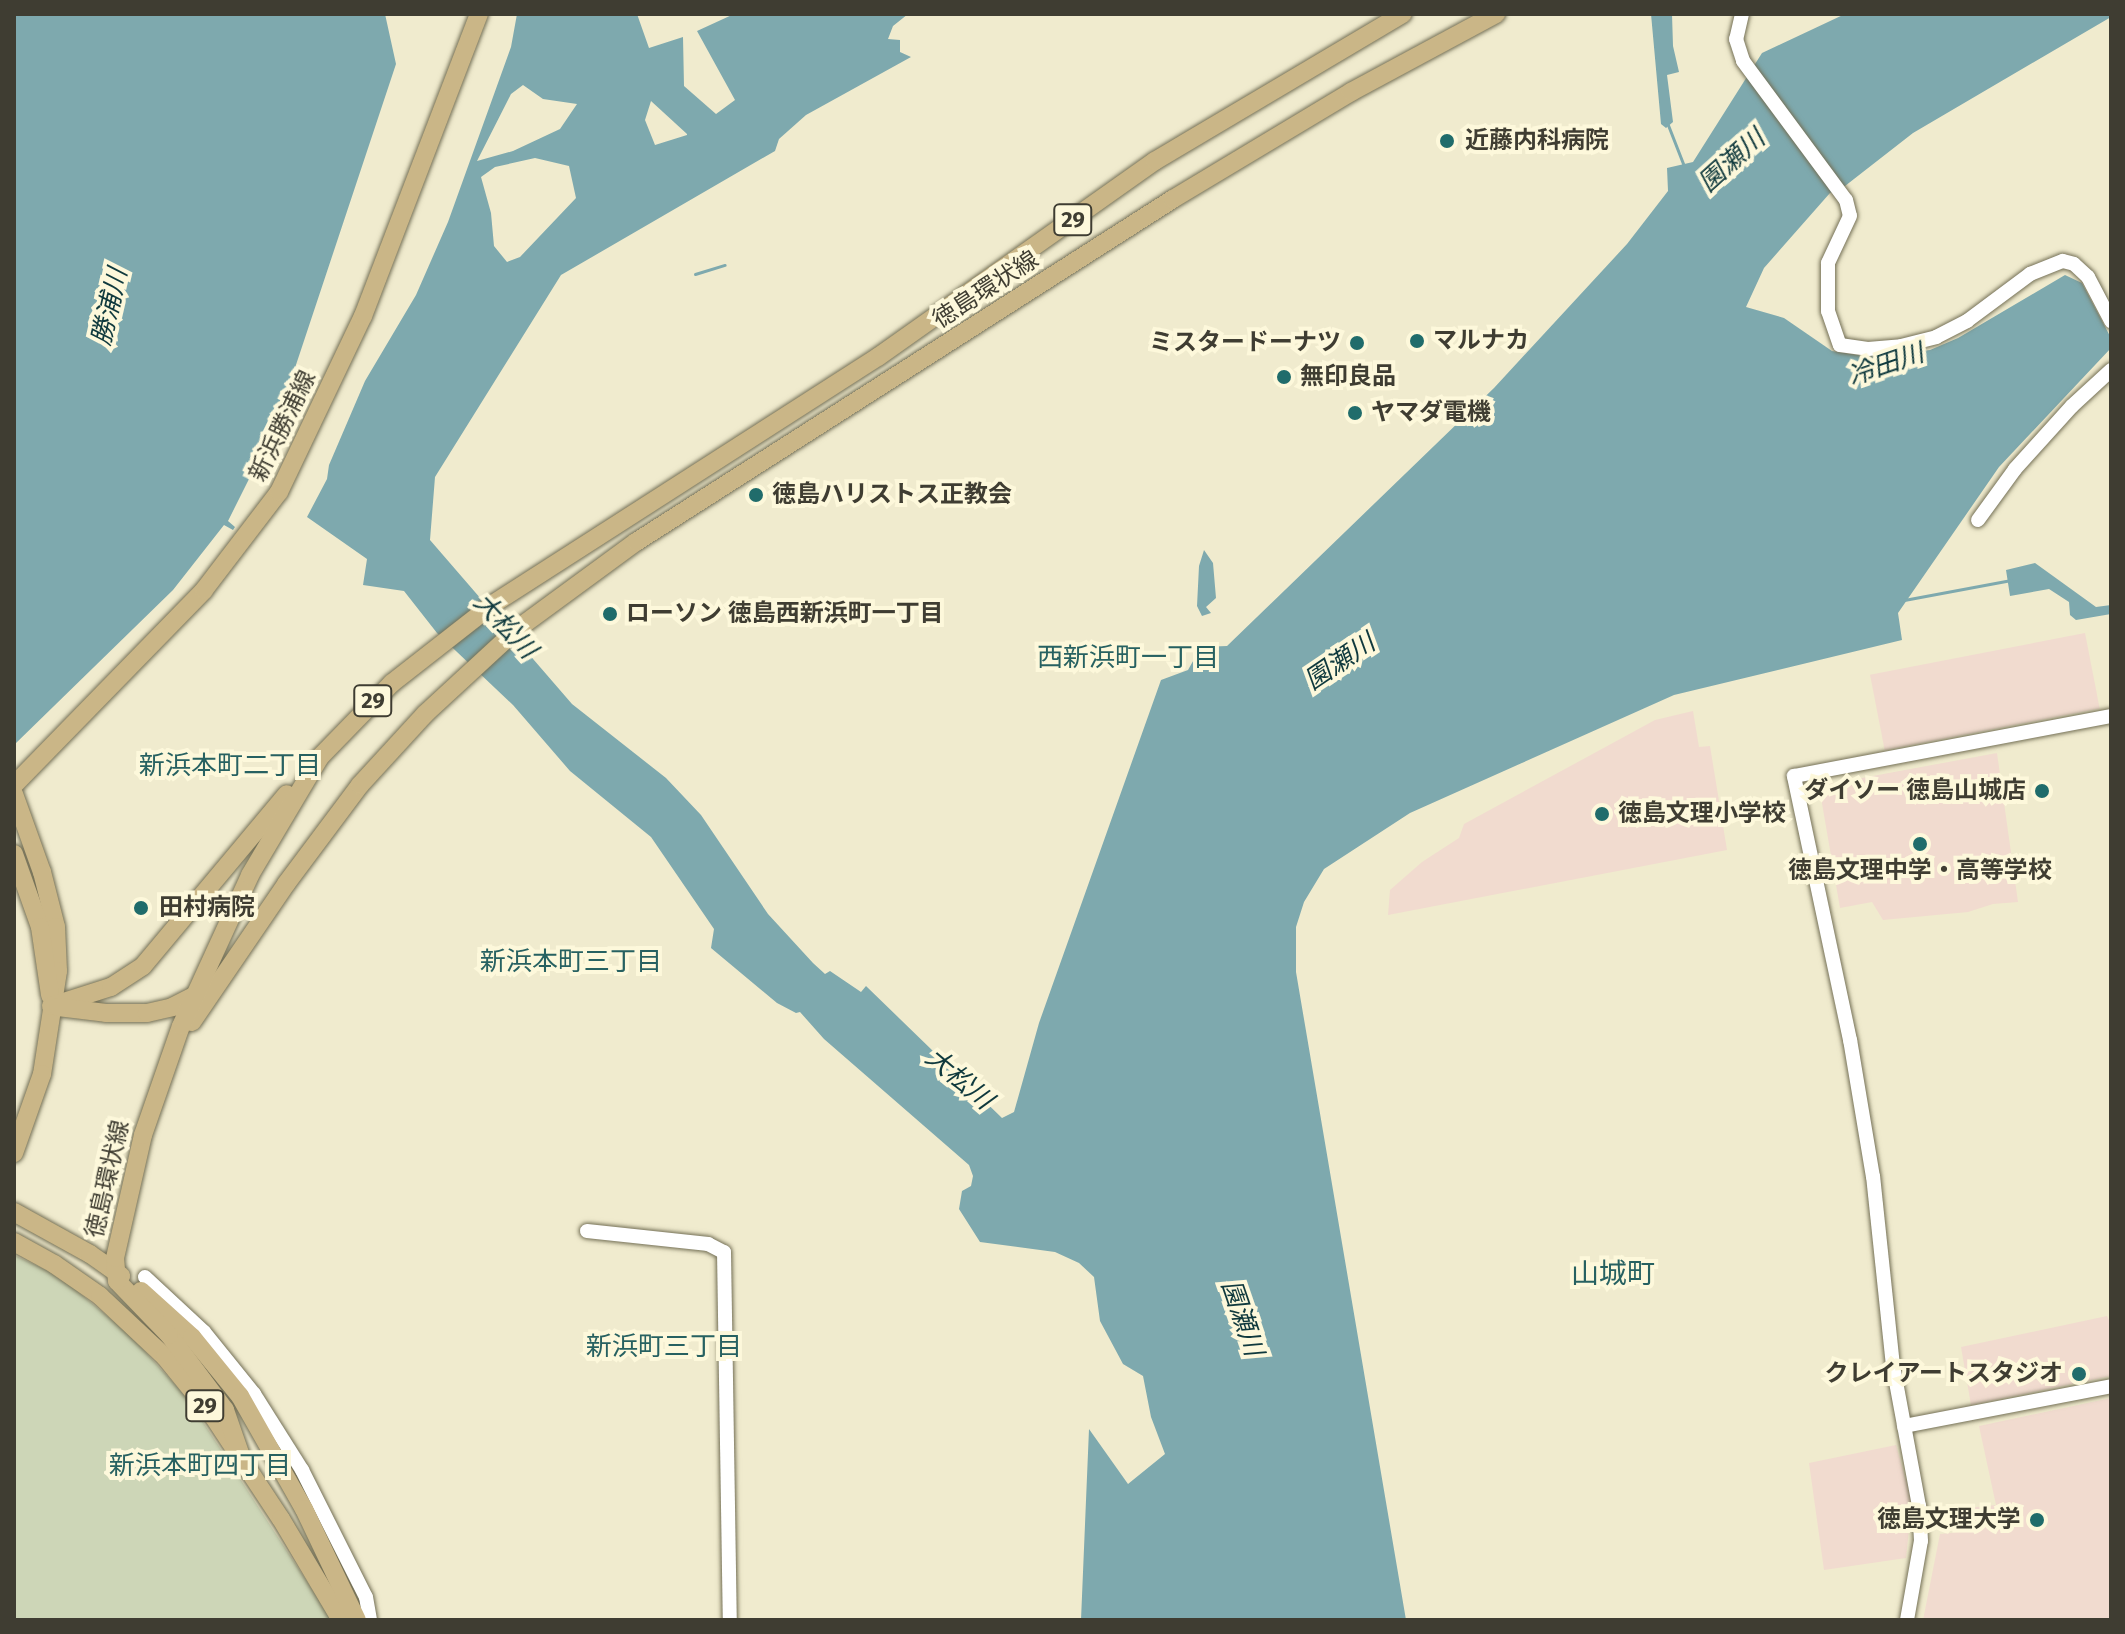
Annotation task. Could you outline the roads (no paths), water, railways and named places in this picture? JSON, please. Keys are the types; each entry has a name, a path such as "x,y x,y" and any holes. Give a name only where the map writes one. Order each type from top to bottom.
{"main road":[{"name":"新浜勝浦線","path":"14,785 204,590 279,492 363,316 479,14"},
{"name":"徳島環状線","path":"242,1459 228,1418 213,1393 169,1335 117,1281 114,1270 153,1100 193,998 250,875 320,757 382,692 431,650 492,605 878,357 1206,129 1403,14"},
{"name":"徳島環状線","path":"153,1100 188,1029 219,979 360,785 465,676 515,631 636,542 1049,278 1272,139 1496,14"},
{"path":"1028,251 1049,278"},
{"name":"29","path":"51,1006 111,987 133,975 152,957 221,871 320,757"},
{"path":"14,794 42,872 56,927 58,971 42,1074 14,1153"},
{"path":"14,854 40,927 51,1006"},
{"name":"徳島環状線","path":"51,1006 141,1013 172,1007 193,998 219,979"},
{"name":"徳島環状線","path":"14,1212 114,1270 175,1321 208,1355 240,1396 304,1509 357,1620"},
{"name":"徳島環状線","path":"14,1242 76,1278 126,1317 213,1416 341,1620"}],"street":[{"path":"1742,14 1736,39 1746,65 1846,200 1850,216 1828,263 1828,311 1840,345 1868,349 1901,346 1936,337 1967,321 2030,274 2063,261 2074,264 2088,277 2111,321"},
{"path":"1978,520 2015,469 2079,399 2111,370"},
{"path":"1907,1620 1922,1532 1893,1366 1873,1177 1794,776 2111,716"},
{"path":"587,1231 708,1244 724,1252 730,1620"},
{"path":"145,1277 204,1332 254,1394 302,1470 366,1597 370,1620"},
{"path":"1904,1426 2111,1386"}],"water":[{"name":"勝浦川","path":"14,14 385,14 396,64 276,425 228,521 235,527 233,530 224,525 173,590 14,745"},
{"path":"517,14 637,14 649,48 683,37 684,86 716,114 735,100 697,31 734,14 908,14 893,26 888,39 900,40 900,52 911,57 806,115 779,139 775,151 561,275 435,477 430,540 572,704 666,778 701,815 768,914 813,963 825,974 830,971 861,992 866,986 1002,1118 1014,1112 1039,1023 1161,680 1188,670 1201,647 1227,646 1494,388 1627,244 1668,191 1667,168 1693,162 1762,53 1845,14 2111,14 2111,17 1913,133 1845,186 1830,193 1764,268 1746,307 1784,318 1832,351 1864,356 1897,354 1930,350 1958,338 2065,275 2082,283 2111,338 2111,348 1999,467 1898,613 1902,640 1674,695 1410,813 1324,869 1304,902 1296,927 1296,972 1406,1620 1081,1620 1089,1429 1128,1484 1165,1454 1151,1417 1143,1376 1123,1364 1100,1321 1094,1277 1079,1263 1055,1252 980,1242 959,1209 962,1191 971,1186 973,1176 969,1165 824,1039 800,1012 777,1003 711,948 714,929 651,837 570,771 513,705 437,633 404,591 363,585 367,559 307,517 327,479 329,465 365,381 416,295 448,222 511,47","holes":["523,85 543,99 577,104 560,129 513,151 477,161 511,94","651,101 687,135 655,145 645,120","535,158 569,166 576,198 520,257 507,262 494,246 491,213 481,177 495,167"]},
{"path":"1651,14 1672,14 1673,46 1679,72 1667,75 1673,122 1666,128 1661,124"},
{"path":"1204,550 1213,563 1216,598 1206,607 1211,613 1202,616 1197,606 1199,566"},
{"path":"2035,563 2096,607 2111,605 2111,614 2076,620 2070,615 2069,602 2049,589 2010,596 2006,570"}],"waterway":[{"path":"1668,125 1684,166"},
{"path":"695,274 725,265"},
{"path":"1904,600 2011,580"}],"place":[{"name":"近藤内科病院","path":"1447,141"},
{"name":"マルナカ","path":"1417,341"},
{"name":"ミスタードーナツ","path":"1357,343"},
{"name":"無印良品","path":"1284,377"},
{"name":"ヤマダ電機","path":"1355,413"},
{"name":"徳島ハリストス正教会","path":"756,495"},
{"name":"ローソン 徳島西新浜町一丁目","path":"610,614"},
{"name":"ダイソー 徳島山城店","path":"2042,791"},
{"name":"徳島文理小学校","path":"1602,814"},
{"name":"徳島文理中学・高等学校","path":"1920,844"},
{"name":"田村病院","path":"141,908"},
{"name":"クレイアートスタジオ","path":"2079,1374"},
{"name":"徳島文理大学","path":"2037,1520"}],"district":[{"name":"西新浜町一丁目","path":"1128,658"},
{"name":"新浜本町二丁目","path":"230,766"},
{"name":"新浜本町三丁目","path":"571,962"},
{"name":"山城町","path":"1613,1274"},
{"name":"新浜町三丁目","path":"664,1347"},
{"name":"新浜本町四丁目","path":"200,1466"}],"water label":[{"name":"園瀬川","path":"1732,161"},
{"name":"冷田川","path":"1886,365"},
{"name":"大松川","path":"505,626"},
{"name":"園瀬川","path":"1340,662"},
{"name":"大松川","path":"959,1079"},
{"name":"園瀬川","path":"1242,1318"}]}
